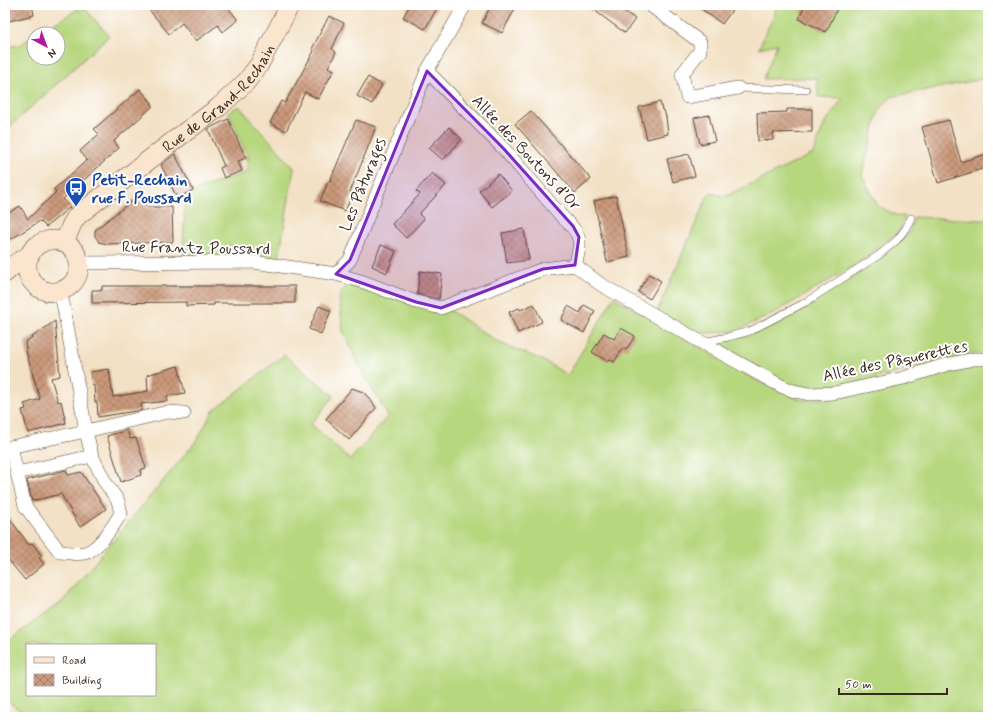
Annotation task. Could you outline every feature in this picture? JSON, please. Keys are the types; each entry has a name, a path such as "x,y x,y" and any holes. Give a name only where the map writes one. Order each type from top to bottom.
{"street":[{"name":"Rue de Grand-Rechain","path":"64,243 77,216 176,139 219,108 246,82 259,65 290,5"},
{"name":"Les Pâturages","path":"336,274 350,260 427,71 465,5"},
{"path":"650,5 700,42 700,51 682,74 687,97 738,88"},
{"name":"Allée des Boutons d’Or","path":"427,71 504,149 563,218 573,226 579,237 579,252 574,265"},
{"path":"50,241 64,243 74,251 79,263 79,270 76,278 72,284 58,292 49,292 41,289 34,284 29,276 28,262 30,255 35,248 42,243 50,241"},
{"path":"5,273 15,264 30,255"},
{"name":"Rue Frantz Poussard","path":"79,263 253,262 336,274"},
{"path":"336,274 364,282 416,302 441,308 543,269 574,265"},
{"name":"Allée des Pâquerettes","path":"574,265 600,284 701,342 783,387 809,394 834,393 904,378 945,365 974,359 988,359"},
{"path":"5,273 29,276"},
{"path":"58,292 63,303 86,431 92,456 105,482 118,501 121,513 113,528 100,543 86,553 80,554 60,552 25,506 17,473 8,447 86,431 168,412 184,413"},
{"path":"17,473 92,456"}],"lane":[{"path":"738,88 806,90"},
{"path":"701,342 750,331 806,302 879,255 897,240 911,218"}],"highlighted area":[{"path":"427,71 504,149 573,226 579,237 575,265 543,269 441,308 416,302 336,274 350,260"}],"green space":[{"path":"776,5 988,5 988,78 891,97 879,110 862,175 878,206 898,216 905,216 899,231 862,261 775,313 736,331 694,334 657,312 709,193 726,196 813,154 825,123 843,98 818,97 817,78 763,79 777,44 759,48 774,15"},
{"path":"83,6 109,36 5,131 5,47 19,45 26,41 26,66 66,66 66,26 50,26"},
{"path":"239,106 294,168 279,258 183,255 185,196 210,185 247,172 248,157 228,112"},
{"path":"914,217 988,219 988,354 972,354 832,389 790,386 708,343 749,335 868,267 908,235"},
{"path":"349,283 449,310 498,342 542,360 568,375 614,297 752,378 801,400 839,398 972,362 988,363 988,717 28,717 5,699 5,643 63,601 197,440 213,411 284,355 334,396 311,424 350,460 388,416 360,368 343,331 339,295"}],"building":[{"path":"5,5 32,5 34,15 5,22"},
{"path":"145,5 226,5 238,20 223,32 218,25 196,41 182,23 169,34"},
{"path":"410,5 439,5 425,29 403,17"},
{"path":"491,5 517,5 502,33 482,23"},
{"path":"587,5 616,5 635,19 625,33"},
{"path":"696,5 736,5 722,24"},
{"path":"805,5 839,5 826,32 799,19"},
{"path":"329,16 344,23 332,49 336,52 328,67 334,70 318,99 305,92 286,131 270,123 281,101 285,103 314,51 312,49"},
{"path":"368,77 382,85 372,104 357,96"},
{"path":"140,89 152,103 152,107 114,141 119,148 63,199 70,207 46,227 40,221 5,243 5,215 20,206 28,219 56,192 54,189 87,160 80,151 99,134 94,129"},
{"path":"660,102 666,117 668,134 647,139 639,107"},
{"path":"787,109 812,109 812,132 773,133 773,140 758,141 757,113 787,112"},
{"path":"531,111 591,179 575,193 515,124"},
{"path":"709,115 715,141 700,144 694,118"},
{"path":"228,119 246,158 238,161 242,171 224,178 220,168 224,166 208,129"},
{"path":"356,120 376,127 350,192 353,193 345,211 320,201"},
{"path":"949,120 961,162 986,154 988,167 938,183 922,127"},
{"path":"449,127 462,139 443,160 429,148"},
{"path":"175,154 193,190 177,198 161,165"},
{"path":"689,154 695,176 673,182 667,159"},
{"path":"432,173 446,185 419,214 424,219 406,238 392,224 420,194 416,191"},
{"path":"498,174 512,191 492,207 479,191"},
{"path":"138,196 147,207 172,207 173,242 107,244 99,242 95,236 95,230"},
{"path":"616,196 629,257 607,262 594,201"},
{"path":"524,229 529,260 507,263 502,233"},
{"path":"381,245 396,251 387,273 372,266"},
{"path":"420,271 442,274 439,299 417,294"},
{"path":"649,274 661,281 650,299 638,292"},
{"path":"102,286 295,286 295,303 214,303 214,305 186,306 186,302 92,303 92,290 102,290"},
{"path":"534,304 542,322 518,333 509,312 519,308 520,310"},
{"path":"584,305 595,311 584,333 561,320 568,306 580,313"},
{"path":"319,306 331,311 321,334 309,329"},
{"path":"55,321 60,376 51,378 58,402 61,401 66,423 28,433 22,410 26,409 24,404 40,399 27,355 25,342"},
{"path":"621,328 635,336 626,350 623,348 614,362 609,359 607,361 592,352 604,333 614,339"},
{"path":"178,366 185,393 167,396 168,401 141,404 142,410 98,417 94,385 92,385 90,372 109,369 113,397 148,391 147,375"},
{"path":"352,388 363,392 376,408 349,440 326,419"},
{"path":"127,430 130,439 136,438 146,468 140,470 141,475 121,482 107,436"},
{"path":"66,470 68,475 81,472 106,509 80,527 61,494 32,501 27,480"},
{"path":"5,512 29,545 32,543 42,556 39,558 44,564 25,580 5,556"}],"place":[{"name":"Petit-Rechain rue F. Poussard","path":"76,208"}]}
